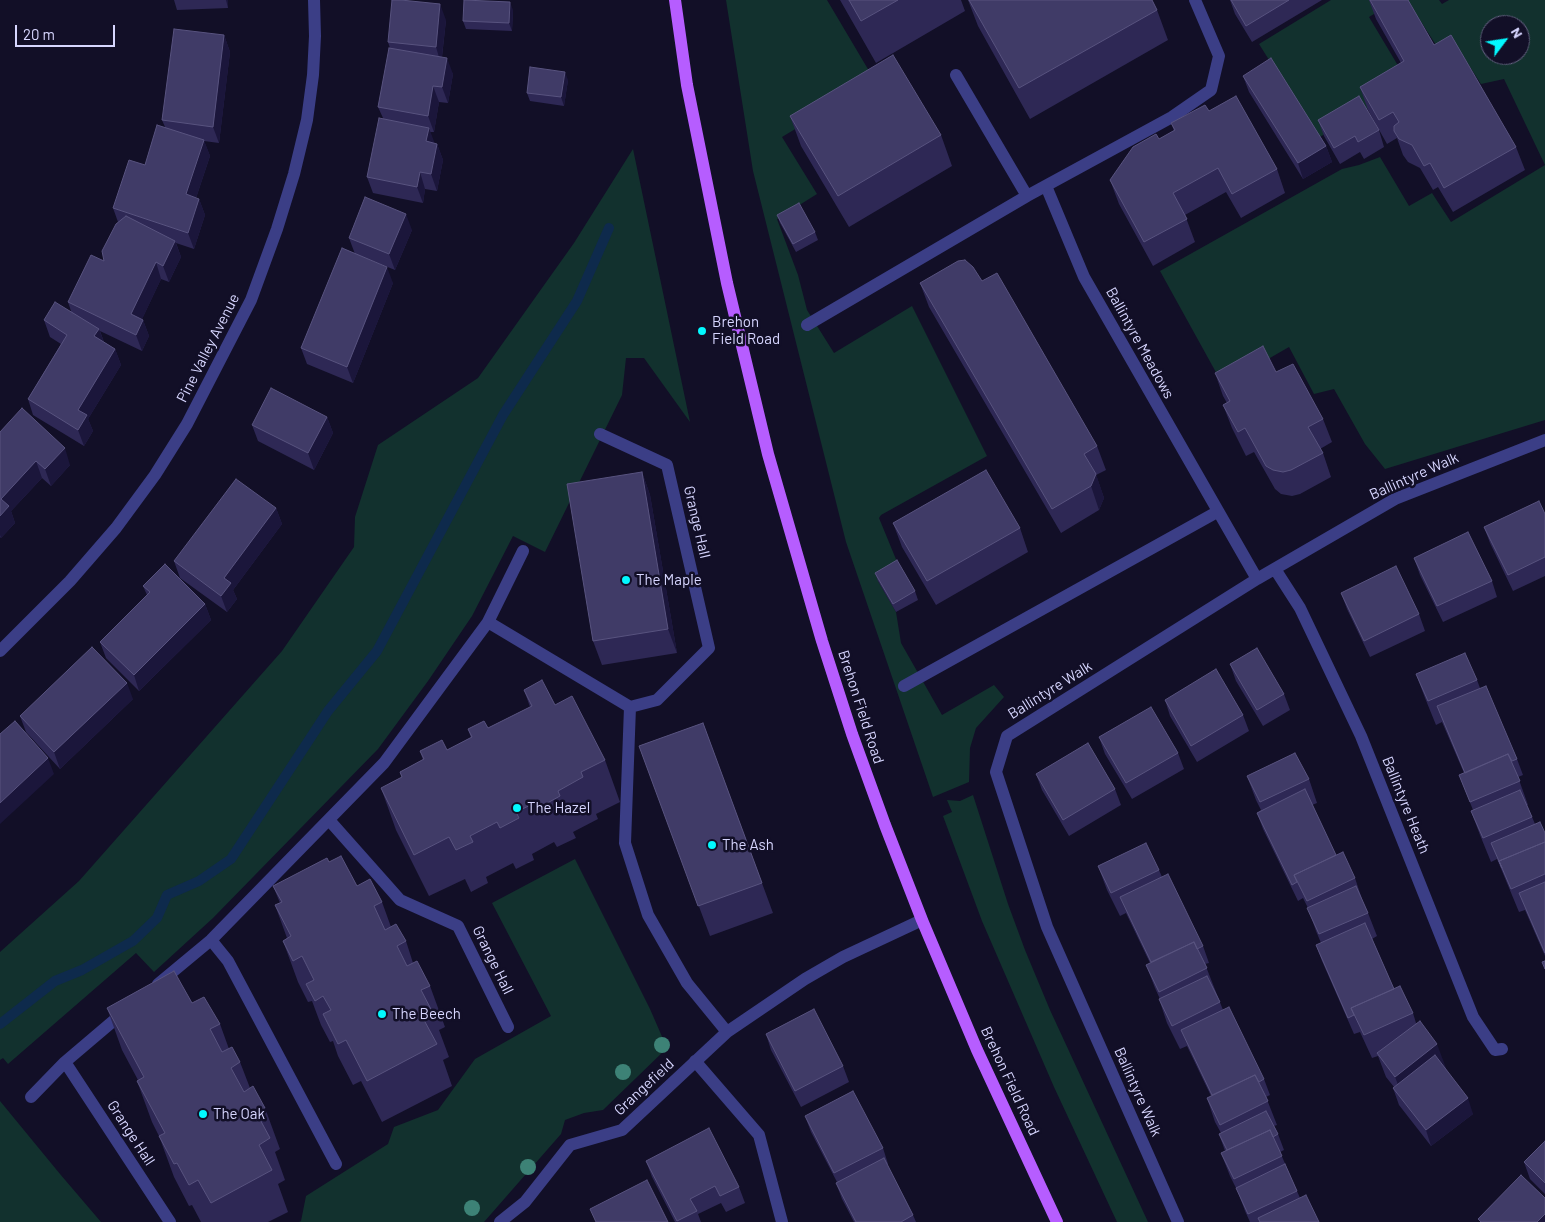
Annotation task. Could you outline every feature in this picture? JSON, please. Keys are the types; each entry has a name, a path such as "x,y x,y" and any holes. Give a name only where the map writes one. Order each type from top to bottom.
{"main road":[{"name":"Brehon Field Road","path":"675,0 687,85 723,264 768,454 822,641 852,734 922,920 977,1050 1057,1222"}],"street":[{"name":"Pine Valley Avenue","path":"0,651 76,574 116,528 156,475 187,424 251,300 277,229 307,120 316,36 314,0"},
{"path":"807,325 1028,196 1172,117 1211,90 1219,56 1198,1"},
{"path":"956,75 1028,196"},
{"name":"Ballintyre Meadows","path":"1046,186 1084,277 1257,579"},
{"name":"Grange Hall","path":"600,434 667,465 708,648 657,700 630,707"},
{"name":"Ballintyre Walk","path":"1178,1222 1047,927 996,772 1007,736 1275,568 1395,499 1545,440"},
{"path":"904,686 1217,512"},
{"path":"146,994 211,940 384,763 488,622 523,551"},
{"name":"Ballintyre Heath","path":"1275,568 1300,608 1361,736 1473,1017 1495,1050 1502,1049"},
{"path":"488,622 630,707 625,843 648,915 687,983 727,1032"},
{"name":"Grange Hall","path":"329,820 400,900 458,926 508,1027"},
{"name":"Grangefield","path":"500,1222 525,1202 570,1145 622,1130 727,1032 805,979 843,957 922,920"},
{"path":"211,940 228,961 336,1164"},
{"path":"31,1097 65,1062 132,1006"},
{"name":"Grange Hall","path":"65,1062 170,1222"},
{"name":"Grangefield","path":"695,1062 759,1135 782,1222"}],"green space":[{"path":"726,0 827,0 875,81 782,137 817,194 777,219 798,275 807,310 834,353 912,306 987,456 881,515 879,518 900,569 878,581 896,612 901,643 942,715 994,685 1004,697 976,728 970,748 969,782 933,797 846,542 753,171"},
{"path":"1331,0 1397,0 1369,17 1409,84 1318,138 1259,44"},
{"path":"1407,0 1439,0 1442,4 1449,0 1545,0 1545,165 1504,79 1481,84 1459,50 1445,59"},
{"path":"633,149 690,422 644,358 626,358 622,395 545,552 513,536 472,616 428,681 378,749 213,918 154,972 136,953 8,1064 3,1058 0,1060 0,952 79,881 282,651 354,547 355,517 378,445 478,378 574,243"},
{"path":"1380,157 1409,206 1432,193 1451,222 1545,165 1545,420 1385,469 1365,444 1334,389 1314,394 1289,347 1223,385 1160,271 1342,169"},
{"path":"973,795 1025,950 1050,1010 1148,1222 1117,1222 1054,1087 982,921 943,816 952,812 947,800 960,801"},
{"path":"575,859 650,1009 667,1048 603,1110 584,1113 565,1120 561,1134 484,1222 299,1222 301,1221 306,1196 388,1144 394,1127 438,1110 475,1059 551,1016 492,903"},
{"path":"0,1101 60,1174 101,1222 0,1222"}],"building":[{"path":"392,0 440,4 436,47 388,42"},
{"path":"464,0 510,2 509,23 463,21"},
{"path":"849,0 898,0 861,21"},
{"path":"969,0 1152,0 1157,10 1019,88"},
{"path":"1231,0 1289,0 1246,26"},
{"path":"1370,0 1408,0 1434,45 1451,35 1516,147 1444,188 1430,163 1424,166 1412,145 1399,139 1394,131 1394,126 1399,122 1393,112 1379,120 1360,87 1404,61"},
{"path":"174,29 224,35 213,127 162,120"},
{"path":"389,48 447,58 442,87 433,86 428,116 378,107"},
{"path":"893,55 941,135 838,196 790,116"},
{"path":"1271,58 1326,146 1298,163 1243,76"},
{"path":"530,67 565,72 561,97 527,93"},
{"path":"1236,96 1277,169 1232,194 1218,168 1173,193 1187,219 1144,242 1110,180 1133,147 1156,134 1159,139 1175,130 1171,123 1205,105 1209,111"},
{"path":"1359,96 1379,130 1358,142 1355,136 1334,148 1318,120"},
{"path":"379,118 429,128 426,141 437,144 431,174 420,172 417,187 367,177"},
{"path":"157,125 204,140 186,194 199,199 188,233 113,208 129,160 145,165"},
{"path":"365,197 406,214 389,254 349,238"},
{"path":"799,203 815,232 793,244 777,215"},
{"path":"126,216 175,241 163,266 156,262 131,314 143,320 136,335 68,302 91,255 104,261 102,251 116,224"},
{"path":"342,248 387,267 347,367 301,348"},
{"path":"965,260 973,267 982,281 997,273 1097,446 1084,454 1096,474 1091,486 1052,509 920,283 958,261"},
{"path":"55,302 99,329 94,336 115,349 78,410 87,415 78,430 28,399 67,335 44,320"},
{"path":"1263,346 1276,372 1293,364 1323,419 1308,427 1323,453 1291,470 1283,472 1266,466 1245,428 1238,432 1223,405 1230,401 1215,373"},
{"path":"271,388 327,417 308,453 252,425"},
{"path":"22,408 65,448 45,469 36,461 1,499 9,506 0,516 0,432"},
{"path":"986,470 1020,528 927,581 893,523"},
{"name":"The Maple","path":"642,472 668,629 593,641 567,484"},
{"path":"236,479 276,508 224,578 231,583 221,596 174,561"},
{"path":"1539,501 1545,514 1545,557 1508,575 1484,527"},
{"path":"1468,532 1492,581 1437,606 1414,558"},
{"path":"897,560 915,591 893,604 875,573"},
{"path":"165,564 205,604 134,675 100,642 150,592 143,586"},
{"path":"1396,566 1419,614 1364,641 1341,593"},
{"path":"92,647 127,683 54,752 20,716"},
{"path":"1257,648 1284,694 1257,710 1230,664"},
{"path":"1465,653 1477,680 1428,701 1416,674"},
{"path":"1216,669 1243,715 1191,746 1165,700"},
{"path":"542,680 555,705 572,696 605,760 581,772 583,777 558,791 560,796 542,806 539,801 516,812 519,818 500,828 497,822 470,836 473,842 456,850 449,837 414,855 381,788 402,777 400,772 424,759 420,751 442,740 447,750 472,737 468,729 484,721 488,728 532,706 524,690"},
{"path":"1486,686 1517,759 1512,761 1508,754 1465,773 1437,706"},
{"path":"1151,707 1178,753 1126,783 1099,737"},
{"path":"15,721 48,758 0,803 0,734"},
{"name":"The Ash","path":"703,723 762,883 698,906 639,746"},
{"path":"1088,743 1115,789 1063,820 1036,774"},
{"path":"1295,753 1309,779 1260,802 1247,776"},
{"path":"1508,754 1520,781 1470,802 1459,775"},
{"path":"1305,789 1336,855 1294,875 1297,882 1292,885 1257,813"},
{"path":"1520,790 1532,817 1483,838 1471,811"},
{"path":"1540,822 1545,833 1545,842 1499,861 1502,868 1491,843"},
{"path":"1545,842 1545,874 1511,889 1499,861"},
{"path":"1146,843 1159,870 1111,893 1098,866"},
{"path":"1343,852 1355,878 1307,901 1294,875"},
{"name":"The Beech","path":"341,856 357,886 370,879 382,902 374,906 385,930 396,924 406,941 397,946 407,966 417,961 430,986 421,990 434,1015 424,1020 437,1044 367,1081 346,1040 338,1044 323,1014 331,1010 323,996 315,1001 306,984 314,980 302,956 293,961 283,941 291,936 275,905 282,902 273,886 327,858 329,862"},
{"path":"1168,874 1203,946 1197,949 1194,942 1151,962 1120,897"},
{"path":"1545,882 1545,953 1519,893"},
{"path":"1356,886 1368,913 1319,934 1307,908"},
{"path":"1365,923 1394,989 1351,1008 1354,1015 1348,1018 1316,945"},
{"path":"1194,942 1207,968 1159,992 1146,965"},
{"name":"The Oak","path":"174,971 192,1003 204,997 220,1024 210,1029 222,1052 232,1047 240,1062 231,1068 244,1092 253,1086 265,1108 256,1112 270,1138 259,1145 272,1170 211,1203 198,1180 189,1185 177,1163 174,1164 159,1136 165,1133 137,1081 144,1077 107,1008"},
{"path":"1207,976 1220,1002 1172,1026 1159,999"},
{"path":"1400,986 1413,1013 1364,1035 1351,1008"},
{"path":"1229,1007 1264,1079 1259,1082 1255,1075 1212,1095 1181,1030"},
{"path":"814,1009 843,1066 795,1091 766,1034"},
{"path":"1420,1021 1437,1044 1395,1077 1377,1053"},
{"path":"1435,1055 1468,1098 1426,1130 1393,1088"},
{"path":"1255,1075 1268,1101 1220,1125 1207,1098"},
{"path":"853,1091 883,1148 834,1173 805,1116"},
{"path":"1266,1111 1278,1134 1273,1137 1270,1130 1227,1150 1219,1134"},
{"path":"709,1128 739,1187 720,1196 715,1186 690,1199 697,1211 677,1221 646,1161"},
{"path":"1270,1130 1282,1156 1234,1179 1221,1153"},
{"path":"1545,1141 1545,1183 1524,1162"},
{"path":"884,1158 913,1215 901,1222 856,1222 836,1183"},
{"path":"1285,1164 1297,1191 1248,1214 1236,1188"},
{"path":"1521,1175 1545,1198 1545,1214 1537,1222 1481,1222 1478,1219"},
{"path":"647,1180 668,1222 596,1222 590,1209"},
{"path":"1306,1195 1319,1222 1260,1222 1258,1218"}],"waterway":[{"path":"0,1024 55,981 82,970 133,941 157,918 167,895 199,881 231,859 328,711 377,651 503,415 577,301 609,228"}],"place":[{"name":"Brehon Field Road","path":"702,331"},
{"name":"The Maple","path":"626,580"},
{"name":"The Hazel","path":"517,808"},
{"name":"The Ash","path":"712,845"},
{"name":"The Beech","path":"382,1014"},
{"name":"The Oak","path":"203,1114"}]}
